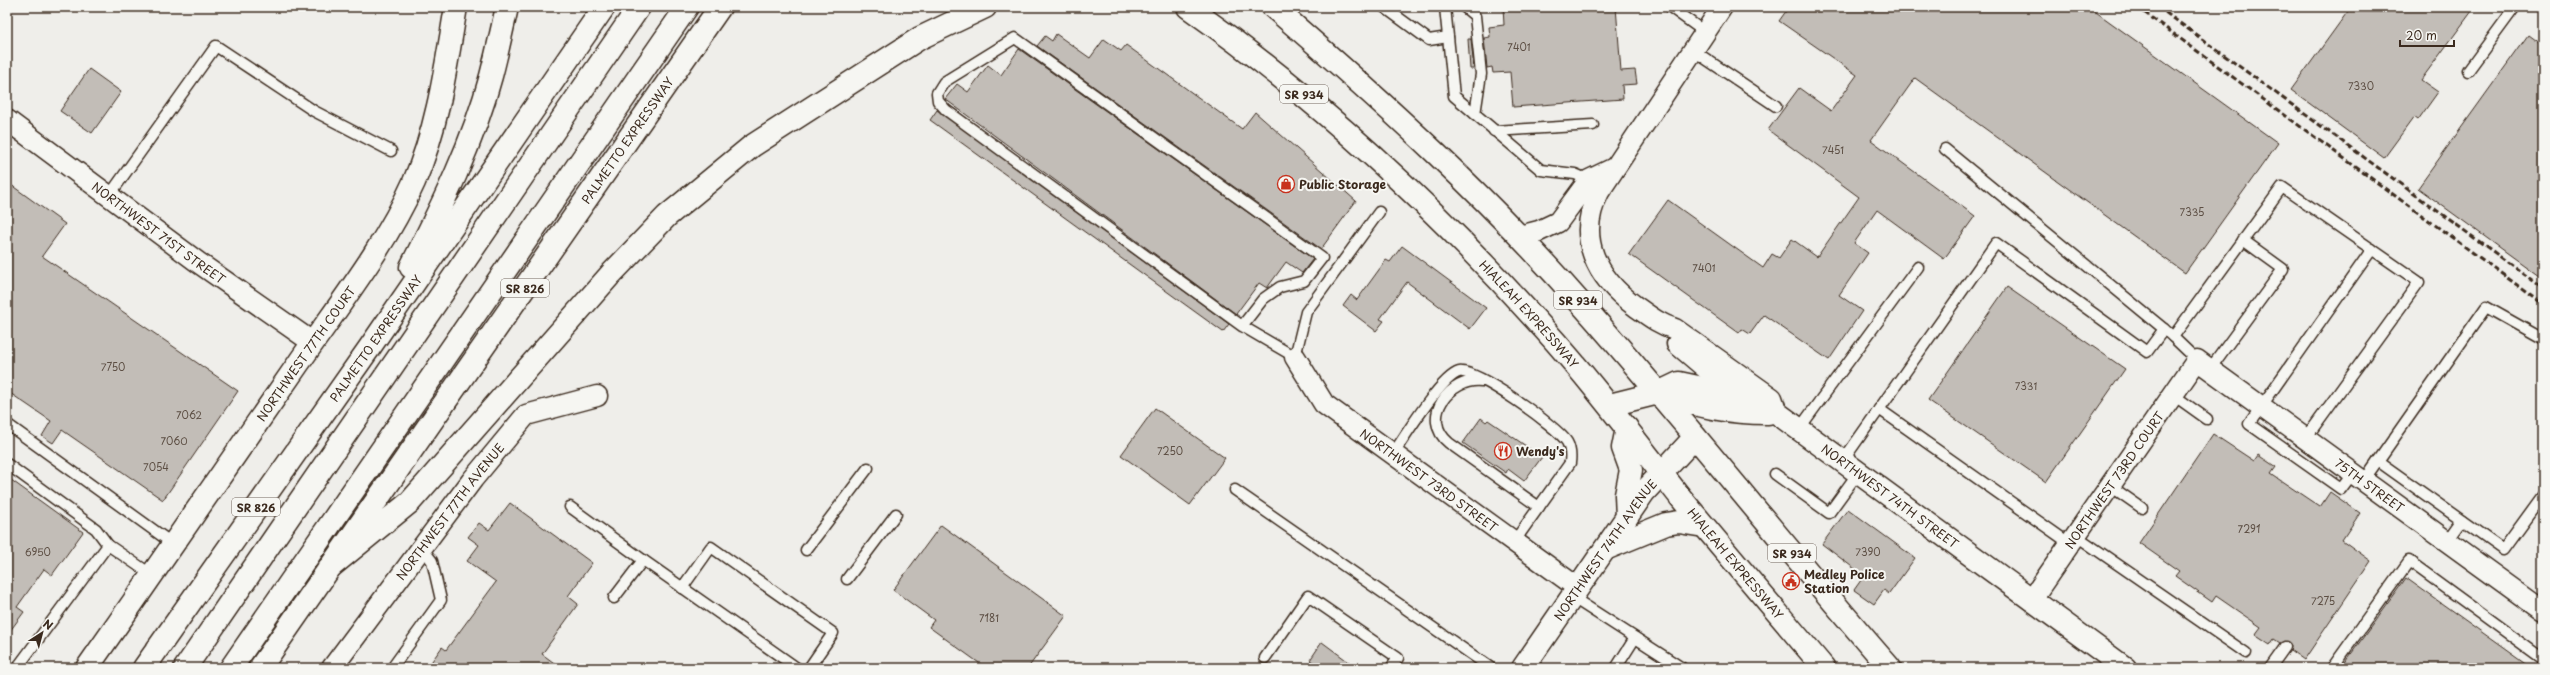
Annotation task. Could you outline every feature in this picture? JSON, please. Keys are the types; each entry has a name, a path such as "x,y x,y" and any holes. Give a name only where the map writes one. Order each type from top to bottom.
{"main road":[{"name":"NORTHWEST 77TH COURT","path":"87,668 382,240 414,182 437,111 456,7"},
{"path":"370,346 441,208 469,143 491,76 507,7"},
{"name":"PALMETTO EXPRESSWAY","path":"144,668 370,346 604,7"},
{"path":"185,668 639,7"},
{"path":"231,668 687,7"},
{"name":"PALMETTO EXPRESSWAY","path":"260,668 720,7"},
{"path":"920,38 948,7"},
{"path":"329,568 410,502 606,280 667,216 752,146 920,38 985,7"},
{"name":"HIALEAH EXPRESSWAY","path":"1188,7 1283,77 1375,156 1503,284 1610,405 1704,526 1824,668"},
{"name":"SR 934","path":"1273,7 1390,111 1519,236 1584,306 1890,668"},
{"path":"1610,405 1658,393 1679,383 1740,397 1768,413"},
{"path":"1658,393 1690,404 1729,413 1768,413"},
{"name":"NORTHWEST 74TH STREET","path":"1768,413 1799,430 2125,668"},
{"path":"1627,428 1623,448 1631,470 1631,477 1626,495 1627,517"},
{"name":"NORTHWEST 74TH AVENUE","path":"1523,668 1627,517 1661,472 1695,437"},
{"path":"1605,549 1666,524 1679,522 1704,526"}],"street":[{"path":"1722,7 1694,51 1614,168 1593,205 1589,227 1591,247 1595,261 1606,280 1620,294 1660,324 1675,328 1772,398 1768,413"},
{"name":"NORTHWEST 71ST STREET","path":"7,120 199,263 312,342"},
{"path":"1519,236 1539,231 1558,222 1589,180 1614,168"},
{"path":"1660,324 1667,336 1740,397"},
{"name":"NORTHWEST 73RD STREET","path":"1295,357 1324,404 1514,542 1575,592"},
{"name":"NORTHWEST 73RD COURT","path":"2030,600 2172,394 2204,364"},
{"name":"75TH STREET","path":"2204,364 2543,611"},
{"name":"NORTHWEST 77TH AVENUE","path":"332,668 473,479 526,415 597,396"}],"lane":[{"path":"1384,7 1429,40 1448,37"},
{"path":"1445,7 1454,96 1541,170 1575,174 1589,180"},
{"path":"1464,7 1475,16 1481,74 1475,114"},
{"path":"1670,7 1706,33"},
{"path":"2468,71 2515,7"},
{"path":"1242,326 1263,299 1280,287 1304,281 1322,258 1014,38 944,82 936,93 938,101 946,110 1242,326 1295,357 1306,312 1379,212"},
{"path":"109,196 216,46 314,111 391,151"},
{"path":"1694,51 1776,106"},
{"path":"1494,131 1593,125"},
{"path":"1945,149 2164,329 2204,364 2283,269 2243,240"},
{"path":"2173,337 2282,187 2419,282 2306,438"},
{"path":"1775,474 1829,513 1879,409 1996,243 2146,352 2164,329"},
{"path":"2372,248 2249,424 2341,489 2378,461 2486,307 2543,340"},
{"path":"1799,430 1918,267"},
{"path":"1393,454 1443,382 1460,372 1468,372 1484,381"},
{"path":"1514,542 1570,463 1571,456 1567,443 1556,430 1492,383 1484,381 1469,381 1454,388 1438,410 1436,422 1437,429 1441,436 1539,506"},
{"path":"2172,394 2208,419"},
{"path":"1879,409 2072,539 2246,653"},
{"path":"7,424 173,544"},
{"path":"2378,461 2503,550 2543,495"},
{"path":"7,464 96,529 108,545 152,575"},
{"path":"806,550 868,468"},
{"path":"2109,485 2142,508"},
{"path":"1235,490 1491,668"},
{"path":"570,507 682,588 797,668"},
{"path":"847,579 896,514"},
{"path":"2447,542 2462,521"},
{"path":"17,668 108,545"},
{"path":"682,588 711,547 833,634 809,668"},
{"path":"392,668 440,600 432,561 422,548"},
{"path":"614,598 643,560"},
{"path":"2332,668 2408,561 2543,659"},
{"path":"1575,592 1635,638 1682,668"},
{"path":"1265,658 1308,596 1398,658 1391,668"},
{"path":"1616,668 1635,638"},
{"path":"2270,668 2285,647"}],"building":[{"path":"1503,7 1616,7 1621,71 1635,70 1637,84 1622,85 1623,99 1513,107 1510,72 1493,73 1492,67 1487,68 1484,38 1490,37 1489,27 1504,25"},
{"path":"1789,7 2089,7 2278,143 2185,273 1915,78 1871,140 1975,216 1944,259 1877,210 1854,243 1868,253 1839,295 1862,311 1829,360 1764,315 1750,334 1742,329 1739,333 1629,254 1668,200 1763,268 1772,254 1779,258 1792,239 1817,257 1859,197 1768,130 1799,88 1831,111 1857,75 1779,21"},
{"path":"2351,7 2475,7 2421,80 2438,92 2418,120 2414,117 2384,158 2291,90"},
{"path":"1056,34 1090,58 1104,39 1121,51 1126,45 1242,129 1255,112 1356,201 1321,249 1037,46 1045,36 1052,41"},
{"path":"2528,35 2543,46 2543,279 2418,188"},
{"path":"1468,39 1471,39 1474,69 1470,69"},
{"path":"1019,49 1313,259 1302,273 1286,262 1267,288 1259,283 1236,314 945,99 957,84 968,92 988,65 1001,75"},
{"path":"89,69 121,92 92,133 60,111"},
{"path":"937,110 1229,324 1223,332 930,120"},
{"path":"7,182 65,224 42,256 238,391 163,500 62,430 53,443 42,436 51,421 7,391"},
{"path":"1402,246 1486,308 1470,329 1407,282 1380,319 1384,321 1376,331 1343,306 1351,295 1357,300 1386,260 1390,262"},
{"path":"2007,287 2125,369 2046,482 1928,400"},
{"path":"1155,408 1225,458 1190,505 1121,455"},
{"name":"Wendy's","path":"1481,418 1486,422 1488,420 1542,457 1524,481 1508,469 1506,473 1463,443"},
{"path":"2213,434 2254,461 2258,455 2276,467 2271,474 2320,507 2330,492 2360,513 2342,540 2371,561 2304,660 2290,650 2291,645 2288,642 2280,643 2274,639 2270,645 2255,635 2261,627 2216,596 2212,602 2175,576 2179,571 2139,543"},
{"path":"7,477 83,532 52,575 44,569 17,607 24,612 7,635"},
{"path":"510,503 592,563 568,596 578,604 542,654 561,668 427,668 442,647 446,650 496,582 467,561 479,545 468,537 479,523 489,530"},
{"path":"1848,509 1915,558 1889,594 1884,590 1874,604 1854,590 1864,576 1822,544"},
{"path":"941,525 1066,616 1028,668 986,668 929,627 934,620 893,590"},
{"path":"2406,578 2532,668 2341,668"},
{"path":"1322,642 1357,668 1321,668 1310,660"}],"railway":[{"path":"2137,7 2543,304"},
{"path":"2158,7 2543,288"}],"place":[{"name":"Public Storage","path":"1286,184"},
{"name":"Wendy's","path":"1503,451"},
{"name":"Medley Police Station","path":"1791,581"}]}
